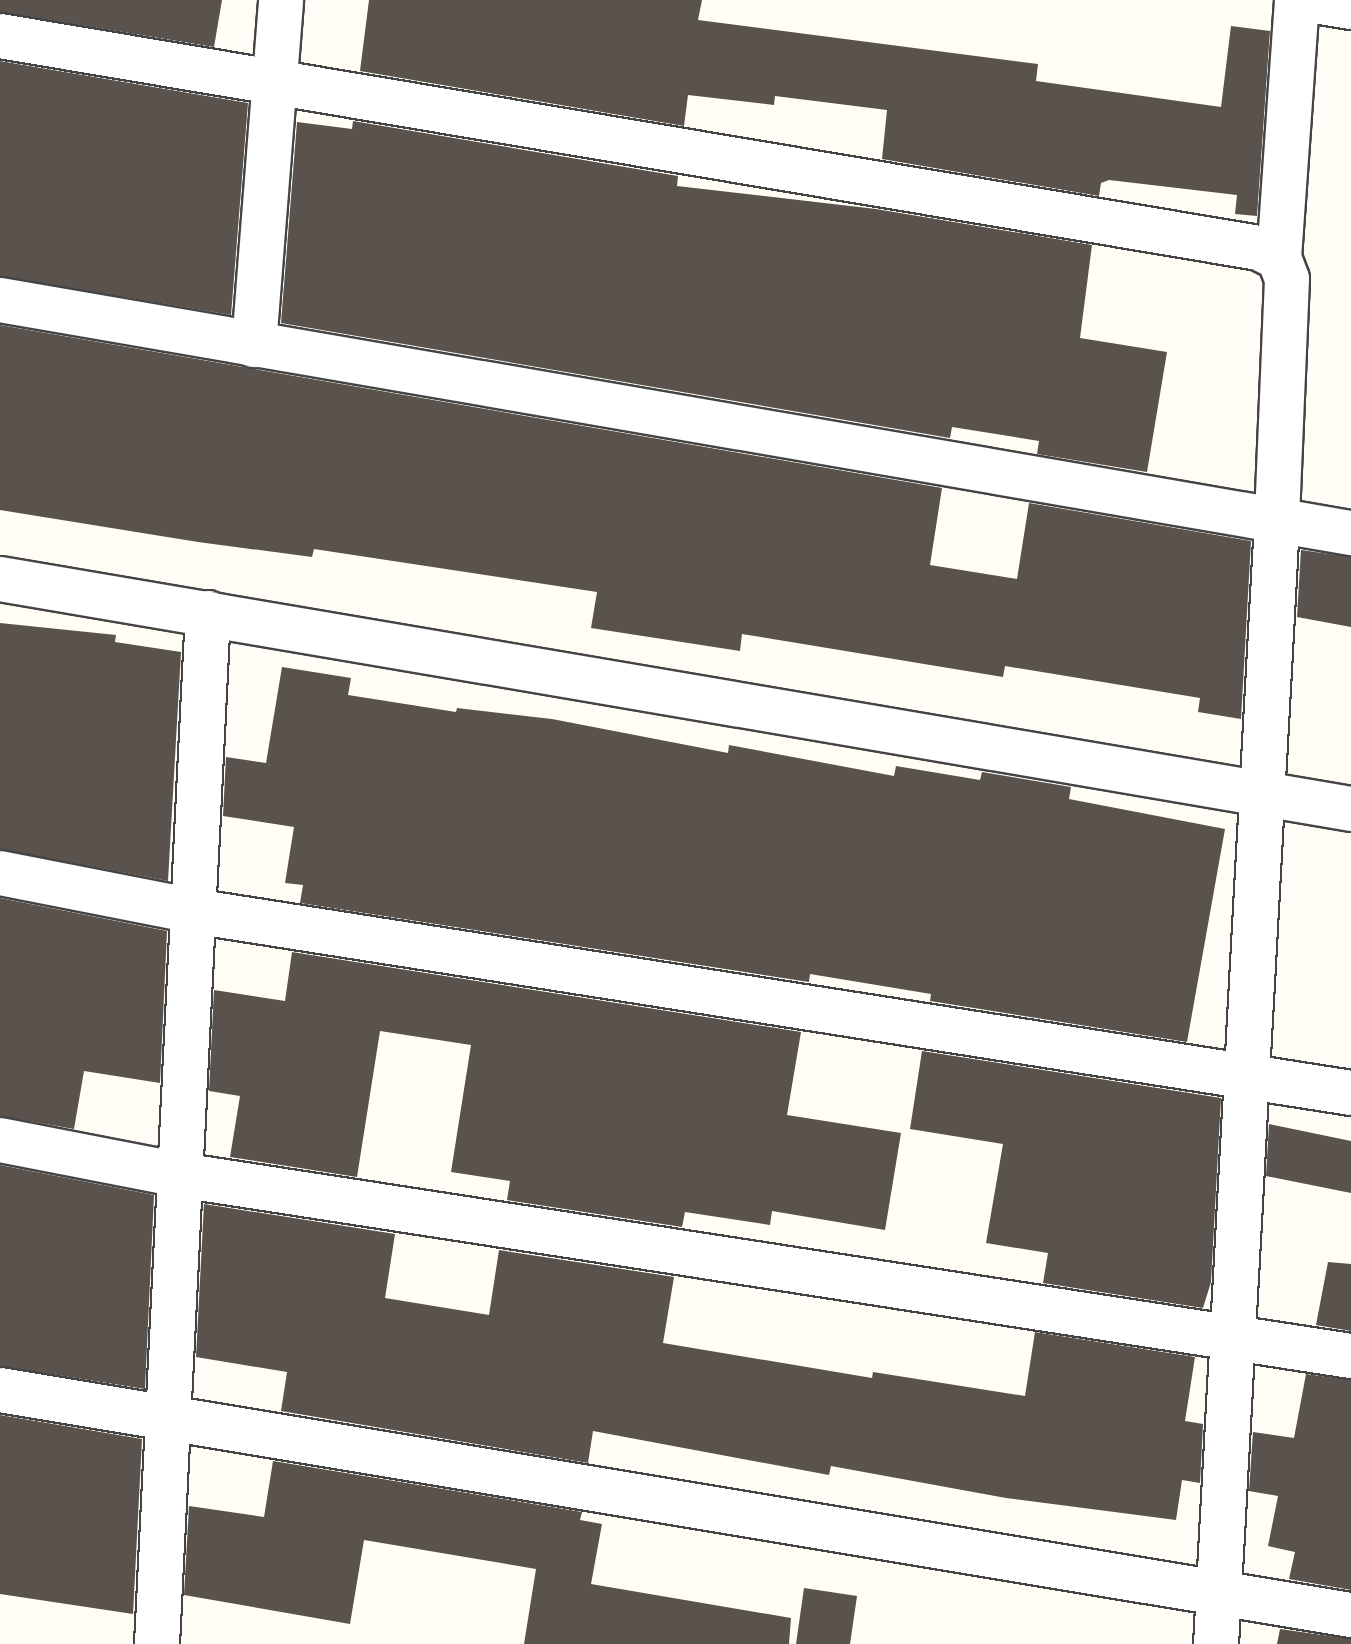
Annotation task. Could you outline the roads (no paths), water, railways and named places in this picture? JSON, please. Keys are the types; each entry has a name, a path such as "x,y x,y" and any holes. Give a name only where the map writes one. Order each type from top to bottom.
{"street":[{"path":"254,345 281,0"},
{"path":"1216,1644 1277,522 1287,279 1279,258 1297,0"},
{"path":"1308,0 1351,7"},
{"path":"0,36 1243,245 1279,258"},
{"path":"0,300 1351,533"},
{"path":"0,579 1351,809"},
{"path":"157,1644 208,613"},
{"path":"0,873 193,911 1351,1093"},
{"path":"0,1140 180,1175 1351,1356"},
{"path":"0,1390 1351,1615"}]}
